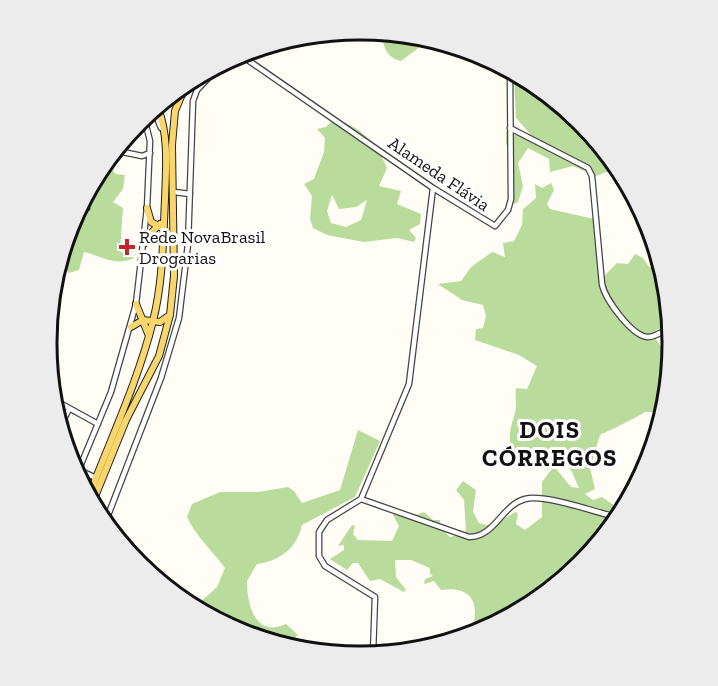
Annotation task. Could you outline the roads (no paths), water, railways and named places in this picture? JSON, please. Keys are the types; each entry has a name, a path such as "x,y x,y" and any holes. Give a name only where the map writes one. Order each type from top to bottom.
{"main road":[{"path":"96,493 126,420 159,356 170,315 174,242 172,129 181,98"},
{"path":"93,486 132,388 149,336 159,291 161,228 164,220 164,134 159,117"},
{"path":"147,208 149,219 174,242"},
{"path":"146,243 161,228"},
{"path":"136,304 149,336"},
{"path":"131,327 143,320 163,321 170,315"}],"street":[{"name":"Alameda Flávia","path":"250,61 433,188 491,225 497,226 510,205 510,81"},
{"path":"109,513 161,378 177,327 186,271 193,101 197,90 202,84"},
{"path":"82,463 98,424 131,327 136,304 146,243 150,153 148,127"},
{"path":"510,128 588,168 592,176 602,284 606,298 624,320 644,336 650,337 661,332"},
{"path":"125,153 146,156 150,153"},
{"path":"135,155 149,165"},
{"path":"373,645 375,597 325,566 318,551 319,532 324,522 361,499 409,384 433,188"},
{"path":"174,192 190,194"},
{"path":"168,324 177,327"},
{"path":"63,405 98,424"},
{"path":"66,416 69,409"},
{"path":"87,475 96,478"},
{"path":"361,499 469,537 481,536 516,503 530,498 608,515"}],"place":[{"name":"Rede NovaBrasil Drogarias","path":"127,247"}],"district":[{"name":"DOIS CÓRREGOS","path":"550,443"}]}
